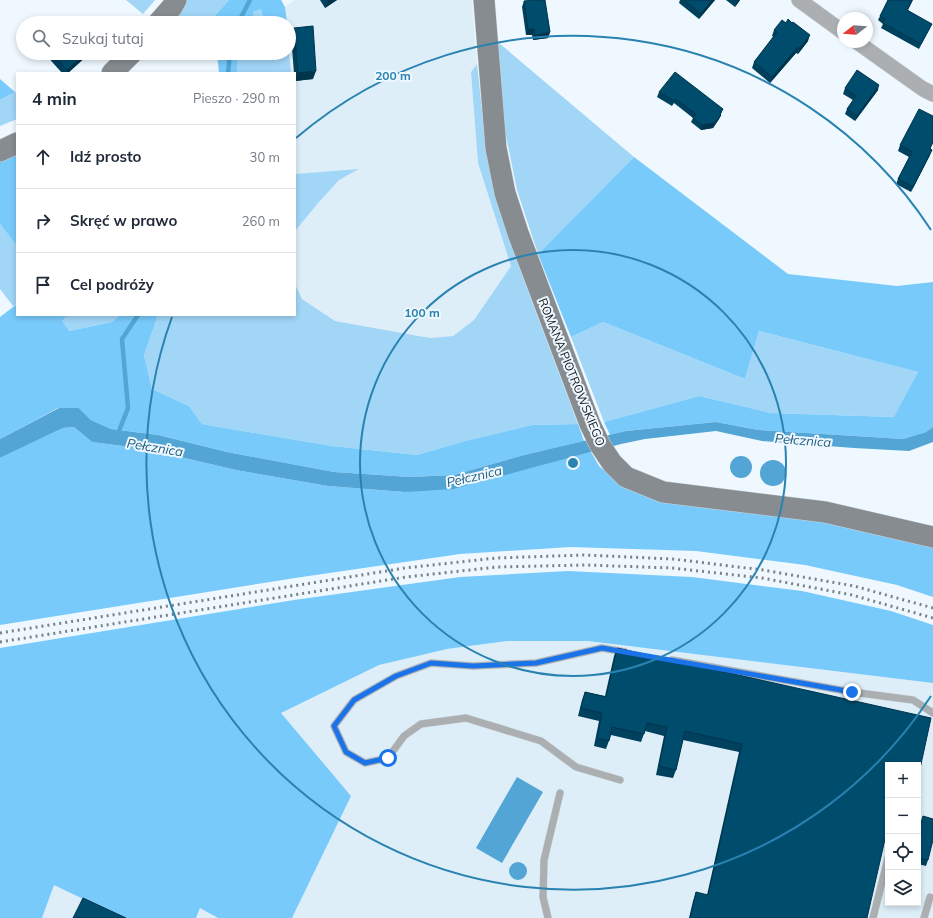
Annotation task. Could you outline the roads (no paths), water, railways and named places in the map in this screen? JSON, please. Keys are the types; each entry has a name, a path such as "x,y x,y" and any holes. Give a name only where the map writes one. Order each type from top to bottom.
{"street":[{"path":"164,16 176,0"},
{"name":"ROMANA PIOTROWSKIEGO","path":"484,0 496,148 505,193 521,240 590,424 600,445 612,463 626,477 664,492 825,512 933,537"},
{"path":"799,0 837,28"},
{"path":"865,48 923,89 933,94"},
{"path":"113,72 125,60"},
{"path":"0,135 16,129"},
{"path":"0,152 16,144"}],"lane":[{"path":"620,780 576,767 540,741 466,718 422,724 404,736 388,758 365,763 346,752 334,726 354,700 396,676 431,663 473,666 536,663 602,648 633,654"},
{"path":"664,659 852,692 913,700 933,713"},
{"path":"548,918 543,897 544,860 560,793"},
{"path":"873,918 885,870"},
{"path":"924,918 930,897"}],"water":[{"name":"Pełcznica","path":"59,408 79,408 91,420 111,429 158,435 227,452 334,472 410,477 454,475 524,455 626,431 716,422 758,430 903,439 926,432 933,427 933,442 909,451 762,441 716,431 645,439 621,444 453,489 405,492 328,486 236,470 146,449 92,442 74,427 63,428 0,458 0,439"},
{"path":"741,456 749,459 752,467 749,475 741,478 733,475 730,467 733,459"},
{"path":"773,460 782,464 786,473 782,482 773,486 764,482 760,473 764,464"},
{"path":"517,777 543,792 502,863 476,848"},
{"path":"518,862 524,865 527,871 524,877 518,880 512,877 509,871 512,865"}],"waterway":[{"path":"242,16 250,0"},
{"path":"228,72 229,60"},
{"path":"117,436 128,408 122,339 137,316"}],"railway":[{"path":"0,633 405,568 496,558 584,555 673,559 763,570 854,586 933,608"},
{"path":"0,642 406,577 497,567 586,565 672,568 762,578 852,595 933,618"}]}
